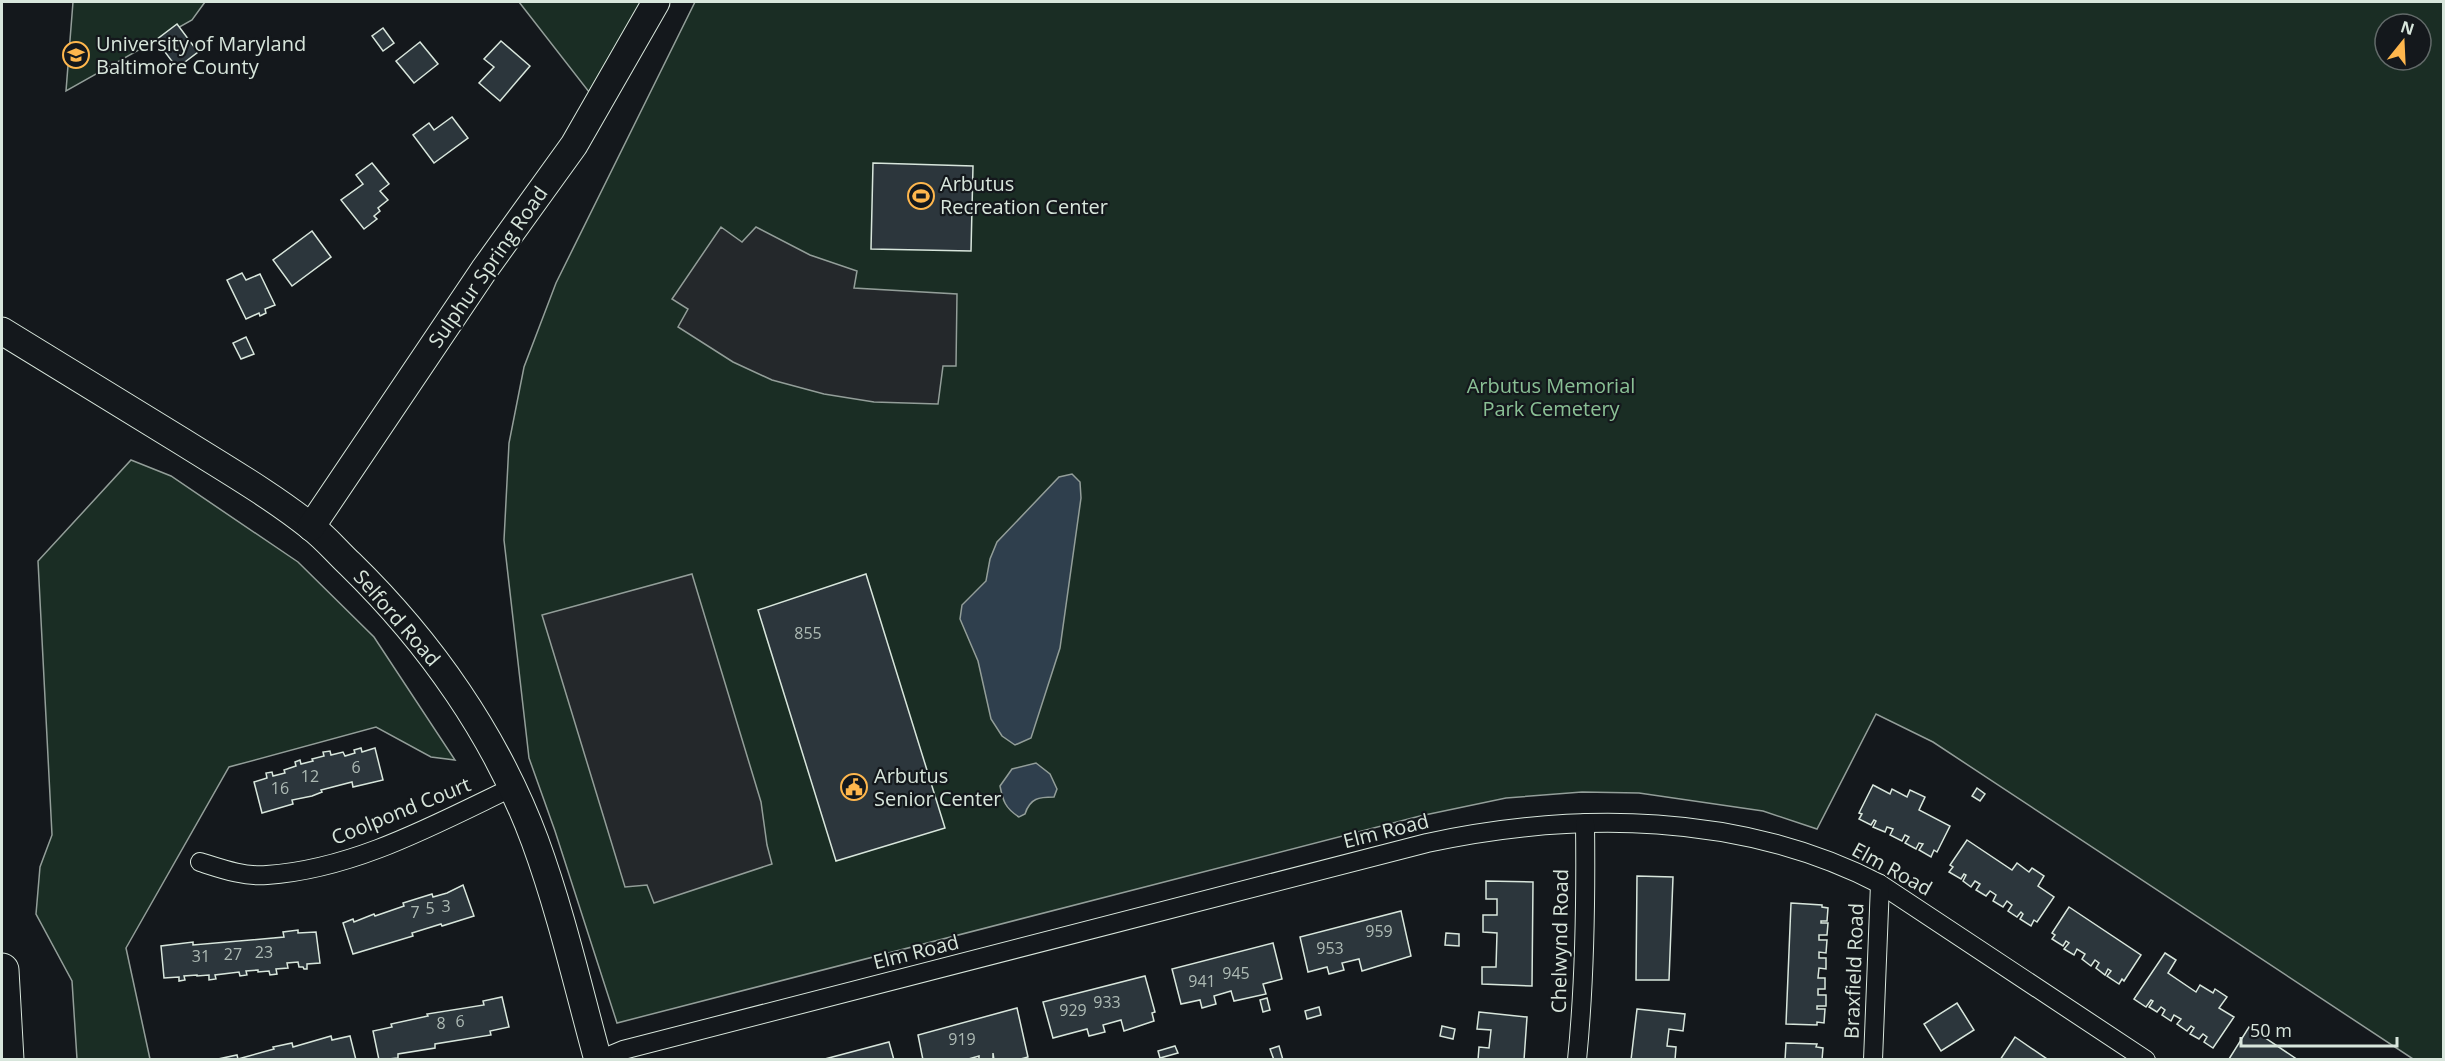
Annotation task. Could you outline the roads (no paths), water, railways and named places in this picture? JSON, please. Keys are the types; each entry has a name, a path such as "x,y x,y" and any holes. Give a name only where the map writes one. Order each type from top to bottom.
{"highway":[{"path":"2,970 7,1059"}],"main road":[{"name":"Sulphur Spring Road","path":"311,527 484,270 574,145 656,2"},
{"name":"Selford Road","path":"2,331 230,471 311,527 410,628 445,674 478,726 511,788 534,840 555,903 599,1059"}],"street":[{"name":"Coolpond Court","path":"200,862 232,872 266,875 347,860 410,836 511,788"},
{"name":"Elm Road","path":"599,1059 623,1050 1427,843 1506,829 1584,823 1636,823 1738,836 1812,855 1850,868 1880,884 2146,1059"},
{"name":"Chelwynd Road","path":"1577,1059 1583,1003 1586,926 1584,823"},
{"name":"Braxfield Road","path":"1873,1059 1880,884"}],"water":[{"path":"1072,474 1080,482 1081,498 1060,648 1031,738 1015,745 1002,736 991,719 978,661 960,619 962,605 986,581 990,559 997,542 1059,477"},
{"path":"1036,763 1050,774 1057,789 1054,797 1044,797 1032,802 1025,814 1019,817 1005,804 1000,786 1012,769"}],"place":[{"name":"University of Maryland Baltimore County","path":"76,55"},
{"name":"Arbutus Recreation Center","path":"921,196"},
{"name":"Arbutus Senior Center","path":"854,787"}],"park label":[{"name":"Arbutus Memorial Park Cemetery","path":"1551,398"}]}
